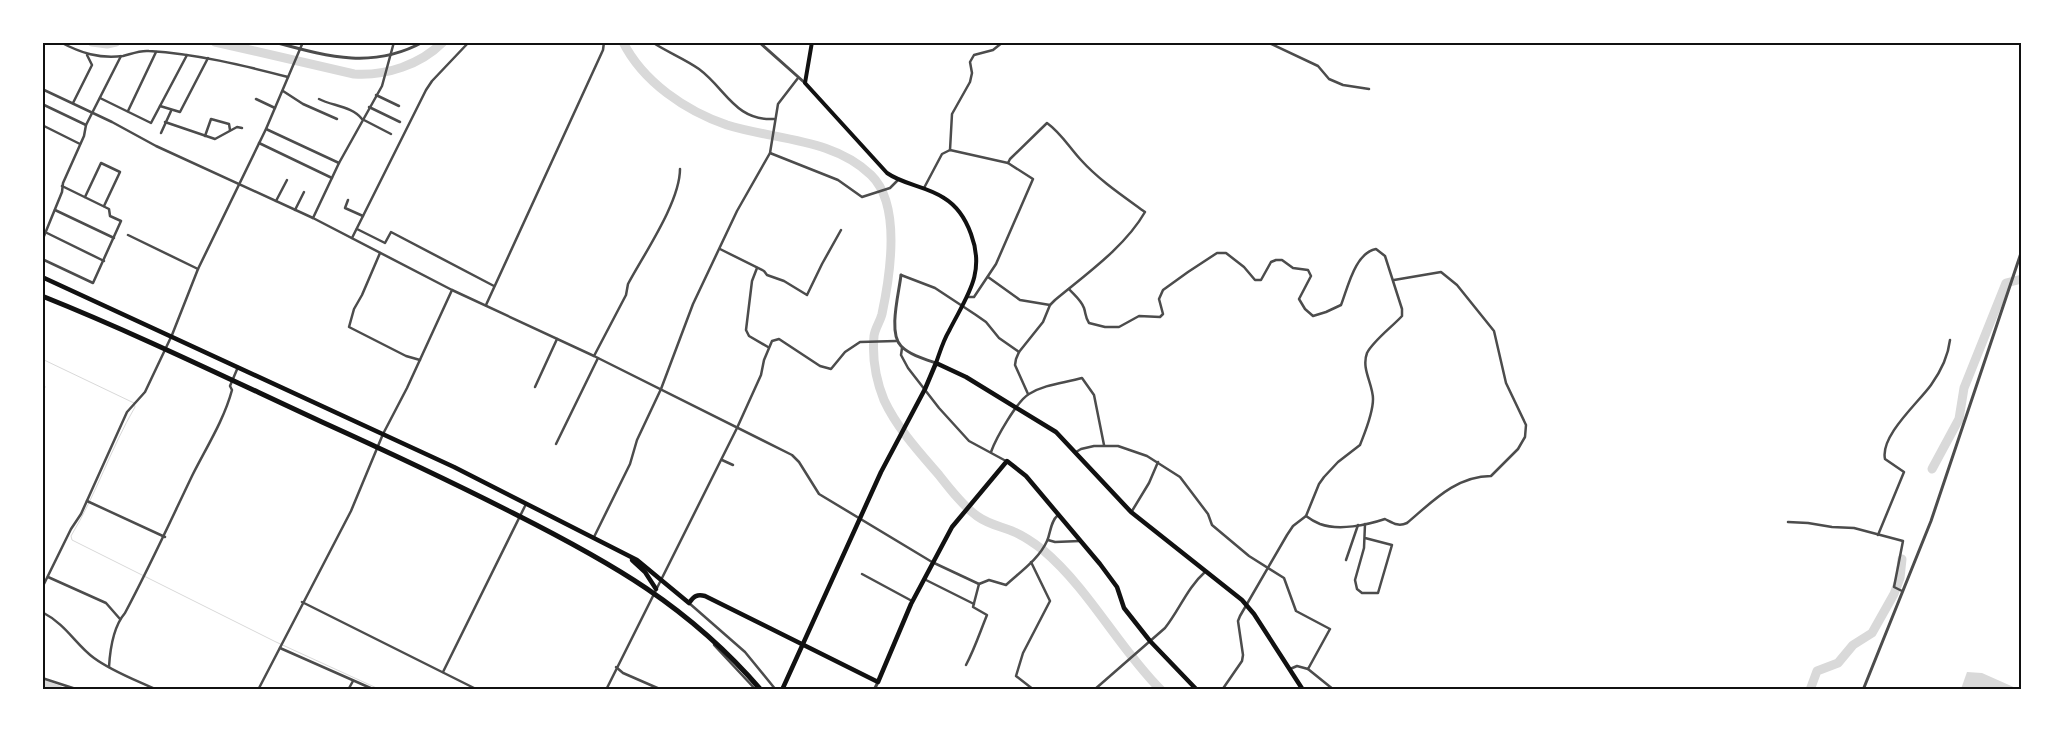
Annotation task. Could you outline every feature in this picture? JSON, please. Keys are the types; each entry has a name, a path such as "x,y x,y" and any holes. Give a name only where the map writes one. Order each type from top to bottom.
{"highway":[{"path":"42,296 119,328 382,449 502,507 589,553 652,590 683,614 740,665 761,690"}],"main road":[{"path":"782,690 896,442 925,389 948,332 968,297 977,266 974,242 969,228 951,204 924,188 899,180 888,173 805,83 812,42"},
{"path":"42,277 172,335 383,434 526,504 640,562 689,602 693,597 705,596 878,682 912,601 932,562 963,512 1008,461 1026,476 1117,587 1124,608 1150,641 1197,690"},
{"path":"936,363 958,373 1056,432 1131,512 1227,586 1247,605 1303,690"},
{"path":"620,552 639,566 656,589"}],"street":[{"path":"42,47 45,42"},
{"path":"60,42 87,55 121,56 146,51 187,55 289,76"},
{"path":"274,42 300,51 357,59 391,57 423,42"},
{"path":"42,588 71,529 89,501 127,412 145,392 172,335 198,269 266,129 304,42"},
{"path":"313,218 339,163 382,84 394,42"},
{"path":"352,238 426,90 432,81 469,42"},
{"path":"486,305 603,50 604,42"},
{"path":"652,42 702,71 733,105 743,112 764,120 774,121"},
{"path":"759,42 805,83"},
{"path":"950,150 952,114 970,82 972,72 970,62 974,55 994,50 1003,42"},
{"path":"1267,42 1318,66 1329,79 1342,85 1369,89"},
{"path":"128,112 156,52"},
{"path":"73,104 92,65 87,55"},
{"path":"100,98 151,123 187,55"},
{"path":"42,241 86,125 121,56"},
{"path":"160,106 171,111 180,112 208,58"},
{"path":"593,538 630,464 637,440 661,389 693,304 737,211 770,153 778,104 783,95 798,78"},
{"path":"42,89 156,146 313,218 452,290 596,357 792,455 799,462 819,494 932,562 979,584 989,580 1006,585 1031,562 1047,541 1054,519 1058,516"},
{"path":"283,91 304,104 337,119"},
{"path":"376,95 400,106"},
{"path":"256,99 275,108"},
{"path":"319,99 359,115 362,119 391,134"},
{"path":"42,104 86,125"},
{"path":"369,107 400,122"},
{"path":"161,133 171,111"},
{"path":"205,136 211,119 229,124 230,130"},
{"path":"165,122 215,139 237,127 242,128"},
{"path":"1008,164 1010,158 1047,122 1059,131 1081,160 1098,176 1145,212 1107,256 1050,305 1043,322 1019,352 1015,366 1028,394"},
{"path":"42,124 80,144"},
{"path":"266,129 339,163"},
{"path":"259,143 332,178"},
{"path":"924,188 942,154 950,150 1008,164 1033,179 996,264 974,297 968,297"},
{"path":"770,153 838,180 862,196 890,188 899,180"},
{"path":"85,197 102,163 120,172 104,206"},
{"path":"556,444 626,295 628,284 665,217 678,187 680,169"},
{"path":"276,201 288,180"},
{"path":"42,259 94,283 121,221 110,216 110,209 62,186"},
{"path":"295,210 304,192"},
{"path":"348,200 345,208 363,216"},
{"path":"55,210 114,238"},
{"path":"357,229 385,243 391,232 494,286"},
{"path":"720,249 784,281 807,295 842,230"},
{"path":"46,232 104,261"},
{"path":"128,234 198,269"},
{"path":"1068,289 1080,301 1085,310 1085,316 1090,323 1111,327 1126,324 1139,316 1160,317 1163,311 1159,298 1163,290 1217,253 1226,253 1255,280 1261,280 1271,262 1276,260 1282,260 1293,268 1308,270 1311,276 1299,299 1305,309 1313,316 1341,305 1359,261 1372,250 1376,249 1386,256 1402,309 1402,316 1367,354 1366,370 1373,397 1360,445 1338,462 1319,484 1306,516 1293,526 1247,605 1238,621 1243,655 1242,661 1222,690"},
{"path":"1863,690 1931,521 2022,250"},
{"path":"380,253 354,309 348,327 406,356 420,360"},
{"path":"758,268 752,281 746,330 749,336 768,347"},
{"path":"1306,516 1321,524 1331,526 1366,524 1385,519 1395,525 1402,525 1454,485 1480,476 1491,476 1518,449 1525,434 1526,425 1503,374 1494,331 1457,285 1441,272 1394,280"},
{"path":"936,363 902,348 896,341 894,330 901,275 935,288 986,322 999,338 1019,352"},
{"path":"988,276 1020,300 1050,305"},
{"path":"258,690 350,511 383,434 452,290"},
{"path":"535,388 557,339"},
{"path":"606,690 722,460 761,375 768,347 772,341 779,339 820,366 831,370 845,352 860,342 882,343 896,341"},
{"path":"1878,536 1904,472 1885,459 1884,452 1894,430 1938,375 1947,358 1950,340"},
{"path":"902,348 901,355 908,368 968,442 1008,461"},
{"path":"108,667 110,651 120,620 125,614 165,536 230,399 232,390 230,386 238,367"},
{"path":"991,452 996,438 1028,394 1082,378 1094,395 1104,445"},
{"path":"42,386 44,387 42,391"},
{"path":"1076,452 1081,448 1104,445 1118,446 1147,456 1180,477 1208,514 1212,525 1249,556 1284,578 1294,608 1299,614 1330,629 1308,669"},
{"path":"722,460 733,465"},
{"path":"1131,512 1149,483 1158,462"},
{"path":"89,501 165,536"},
{"path":"443,672 526,504"},
{"path":"1788,522 1808,522 1832,527 1854,528 1878,536 1903,541 1896,588 1903,591"},
{"path":"1365,538 1392,545 1378,593 1362,593 1357,589 1355,580 1365,538 1366,524"},
{"path":"1346,560 1358,525"},
{"path":"1047,541 1080,541"},
{"path":"1031,562 1050,601 1023,653 1016,676 1034,690"},
{"path":"1094,690 1165,628 1174,616 1189,588 1207,571"},
{"path":"862,574 912,601"},
{"path":"48,576 106,603 120,620"},
{"path":"924,579 974,604"},
{"path":"966,665 977,644 987,615 973,607 979,584"},
{"path":"656,589 666,603 708,639 756,690"},
{"path":"302,602 478,690"},
{"path":"689,602 745,652 776,690"},
{"path":"42,612 62,624 93,658 157,690"},
{"path":"281,646 375,690"},
{"path":"1290,669 1297,666 1308,669 1334,690"},
{"path":"616,667 623,673 662,690"},
{"path":"42,678 79,690"},
{"path":"348,690 353,681"},
{"path":"874,690 878,682"}],"shaded area":[{"path":"1967,672 1982,673 2018,689 1961,689"}],"waterway":[{"path":"92,42 107,44 116,42"},
{"path":"215,42 354,74 378,73 402,67 424,57 443,42"},
{"path":"623,42 642,70 654,82 696,112 727,125 821,147 856,163 871,175 881,188 887,204 890,222 891,242 888,280 874,344 874,361 877,377 889,410 909,439 967,507 985,521 1028,539 1060,566 1090,601 1131,656 1161,690"},
{"path":"1932,469 1959,419 1964,388 2006,283 2022,279"},
{"path":"42,359 134,403 135,407 71,536 72,540 276,642 381,690"},
{"path":"1810,690 1817,671 1838,663 1853,645 1872,633 1894,594 1900,578 1902,559"},
{"path":"42,684 59,690"}]}
